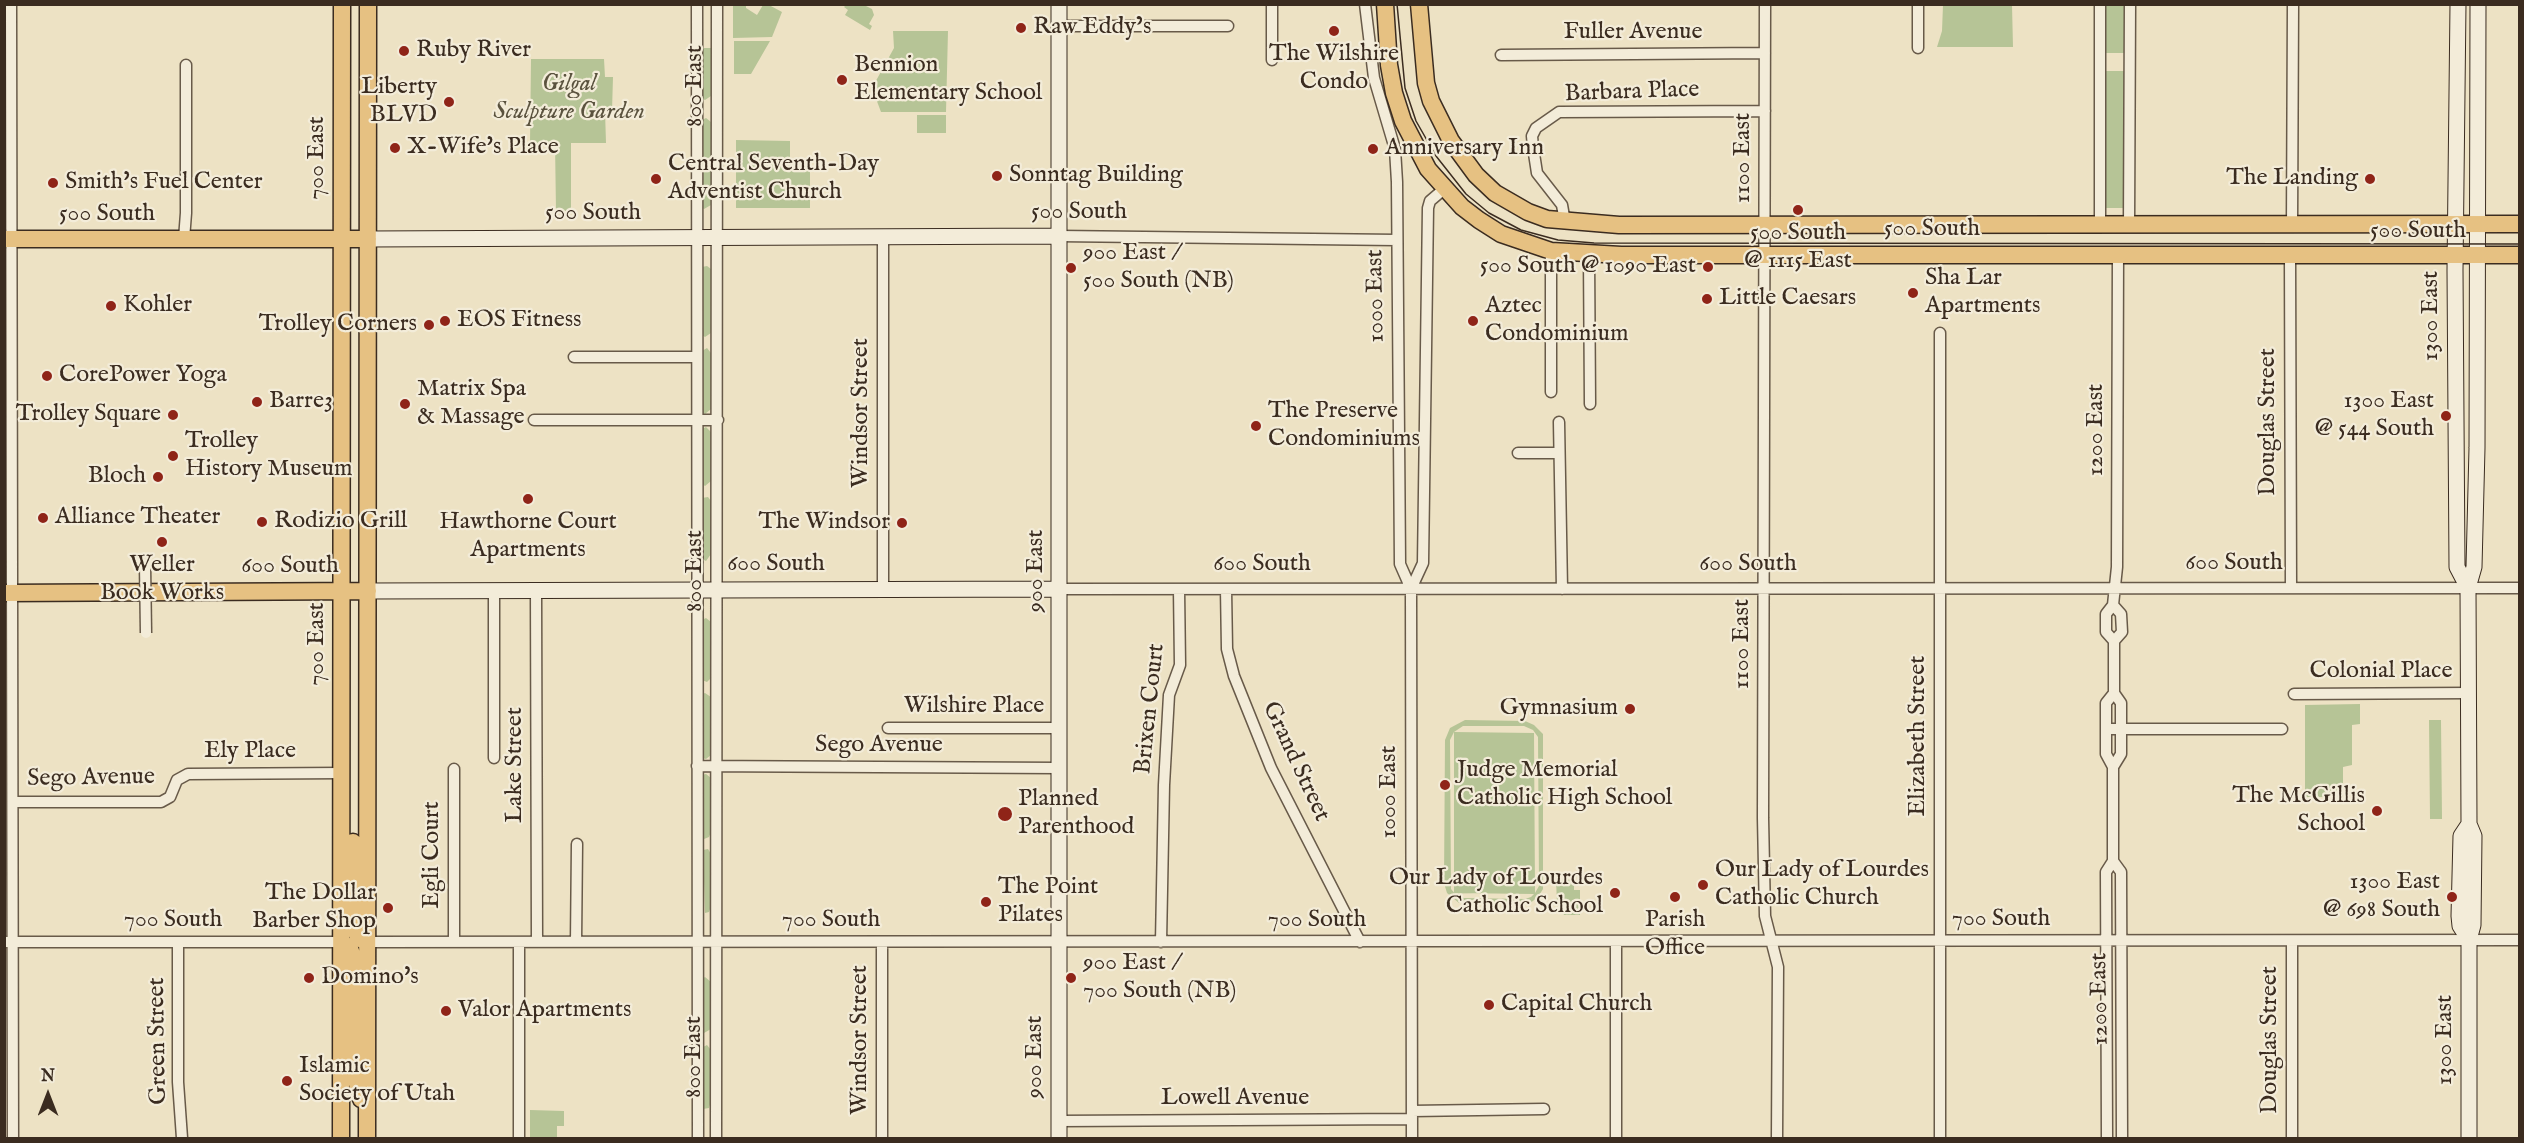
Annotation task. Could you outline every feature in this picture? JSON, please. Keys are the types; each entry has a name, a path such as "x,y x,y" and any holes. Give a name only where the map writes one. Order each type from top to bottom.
{"main road":[{"name":"700 East","path":"341,1138 342,4"},
{"name":"700 East","path":"367,1131 368,4"},
{"name":"500 South","path":"1385,4 1389,65 1403,121 1428,169 1462,207 1501,234 1551,251 1589,255 2520,255"},
{"name":"500 South","path":"1419,4 1423,61 1431,101 1451,141 1476,176 1489,187 1528,212 1565,222 1592,225 1765,226 2520,224"},
{"name":"500 South","path":"8,239 368,238"},
{"name":"600 South","path":"8,593 368,591"},
{"path":"343,773 353,820 354,925 358,938 367,942"},
{"path":"341,942 351,951 354,963 355,1076 367,1131"}],"street":[{"path":"11,4 8,66 8,593 12,802 9,942 13,1138"},
{"name":"900 East","path":"1059,4 1059,1138"},
{"path":"1272,4 1272,60"},
{"name":"1000 East","path":"1365,4 1374,78 1395,149 1400,564 1411,589 1412,1138"},
{"name":"1100 East","path":"1765,4 1764,862 1765,916 1778,967 1777,1138"},
{"path":"1918,4 1918,48"},
{"path":"2100,4 2100,226"},
{"path":"2128,226 2130,4"},
{"path":"2292,226 2293,4"},
{"name":"1300 East","path":"2458,4 2455,256 2457,567 2468,588"},
{"name":"1300 East","path":"2469,1138 2469,940 2460,926 2459,916 2461,836 2469,824 2468,588 2474,567 2479,224 2478,4"},
{"path":"697,10 717,10"},
{"name":"800 East","path":"697,10 698,1138"},
{"name":"800 East","path":"716,1138 717,10"},
{"path":"1059,26 1228,26"},
{"name":"Fuller Avenue","path":"1501,55 1765,53"},
{"path":"184,239 186,65"},
{"path":"697,109 717,109"},
{"name":"Barbara Place","path":"1565,222 1562,205 1537,174 1532,136 1536,128 1558,112 1765,111"},
{"name":"1000 East","path":"1411,589 1423,563 1428,208 1430,201 1444,189"},
{"name":"500 South","path":"368,238 1059,236 1397,240"},
{"name":"Windsor Street","path":"883,237 883,590"},
{"path":"1551,251 1551,392"},
{"name":"1200 East","path":"2114,641 2106,632 2106,614 2113,606 2116,588 2118,254"},
{"path":"1589,255 1590,404"},
{"name":"Douglas Street","path":"2290,256 2291,588"},
{"name":"Elizabeth Street","path":"1940,333 1940,1138"},
{"path":"697,343 718,343"},
{"path":"574,357 697,357"},
{"path":"534,420 718,420"},
{"path":"1559,422 1562,589"},
{"path":"1518,453 1559,453"},
{"path":"698,491 716,491"},
{"path":"145,565 146,637"},
{"name":"600 South","path":"368,591 2520,588"},
{"name":"Lake Street","path":"536,589 537,942"},
{"name":"Brixen Court","path":"1161,942 1164,785 1169,694 1180,665 1179,589"},
{"name":"Grand Street","path":"1227,589 1227,642 1234,676 1271,768 1360,942"},
{"path":"494,590 494,758"},
{"name":"1200 East","path":"2113,606 2121,614 2122,632 2114,641 2114,693 2121,703 2121,754 2113,767"},
{"path":"697,687 716,687"},
{"name":"1200 East","path":"2107,1138 2106,872 2113,861 2113,767 2106,754 2106,703 2114,693"},
{"name":"Colonial Place","path":"2294,694 2469,693"},
{"name":"Wilshire Place","path":"888,728 1060,728"},
{"path":"2106,729 2282,729"},
{"name":"Sego Avenue","path":"698,766 1059,768"},
{"name":"Egli Court","path":"454,769 454,942"},
{"name":"Ely Place","path":"170,797 177,780 188,774 343,773"},
{"name":"Sego Avenue","path":"12,802 161,801 170,797"},
{"path":"698,843 716,843"},
{"path":"576,942 577,844"},
{"name":"1200 East","path":"2113,861 2121,872 2122,1138"},
{"name":"700 South","path":"367,942 2520,940"},
{"name":"Douglas Street","path":"2292,941 2292,1138"},
{"name":"700 South","path":"9,942 341,942"},
{"name":"Green Street","path":"178,942 178,1082 182,1138"},
{"path":"519,942 519,1138"},
{"name":"Windsor Street","path":"882,942 882,1138"},
{"path":"1616,942 1616,1138"},
{"path":"698,1038 716,1038"},
{"name":"Lowell Avenue","path":"1059,1121 1412,1115 1544,1109"},
{"path":"698,1116 716,1116"}],"green space":[{"path":"733,5 746,5 746,8 757,15 763,5 769,5 782,12 772,37 733,38"},
{"path":"864,5 872,9 874,15 869,24 872,26 870,30 845,15 848,10 844,7"},
{"path":"1943,5 2012,5 2013,47 1937,47 1942,31"},
{"path":"2106,5 2125,5 2125,53 2106,53"},
{"path":"893,31 948,31 946,112 881,112 872,88 894,48"},
{"path":"734,41 770,41 751,74 734,74"},
{"path":"700,48 711,48 711,96 705,100 701,98"},
{"name":"Gilgal Sculpture Garden","path":"531,59 604,59 605,77 613,77 612,111 605,111 606,143 571,143 571,211 556,211 555,143 530,143"},
{"path":"2106,71 2125,71 2125,208 2106,208"},
{"path":"917,115 946,115 946,133 917,133"},
{"path":"706,118 711,122 711,205 704,209 701,207 702,120"},
{"path":"736,140 790,141 790,160 810,160 810,208 736,208"},
{"path":"707,266 711,269 711,333 705,337 702,335 702,267"},
{"path":"707,348 711,353 711,409 705,414 701,412 702,351"},
{"path":"706,427 711,432 711,481 705,486 701,483 702,429"},
{"path":"708,497 711,501 711,554 706,561 702,559 702,498"},
{"path":"706,618 711,622 711,678 707,682 702,680 702,620"},
{"path":"705,693 711,697 711,755 706,759 702,758 702,694"},
{"path":"2360,704 2360,724 2352,725 2352,765 2343,767 2343,797 2305,797 2305,705"},
{"path":"1465,720 1525,721 1534,725 1543,734 1543,889 1538,897 1529,904 1459,903 1447,893 1444,883 1445,740 1450,728","holes":["1463,726 1524,726 1533,730 1538,737 1539,886 1535,893 1534,733 1454,732","1454,732 1454,892 1451,889 1450,740","1454,893 1534,894 1525,899 1464,898"]},
{"path":"2429,720 2441,720 2442,819 2430,819"},
{"path":"706,774 711,778 711,832 709,837 704,839 701,836 702,775"},
{"path":"708,849 711,854 711,906 709,912 705,913 703,850"},
{"path":"1556,878 1574,880 1574,890 1580,890 1580,915 1564,915 1557,904"},
{"path":"705,977 711,982 711,1029 704,1033 702,979"},
{"path":"707,1045 711,1050 711,1101 709,1108 703,1109 701,1048"},
{"path":"530,1110 564,1111 564,1126 557,1126 557,1138 530,1138"}],"tram line":[{"path":"1397,4 1405,88 1416,121 1436,156 1466,194 1489,213 1521,230 1558,240 1594,243 2520,244"}],"place":[{"name":"Raw Eddy’s","path":"1021,28"},
{"name":"The Wilshire Condo","path":"1334,31"},
{"name":"Ruby River","path":"404,51"},
{"name":"Bennion Elementary School","path":"842,80"},
{"name":"Liberty BLVD","path":"449,102"},
{"name":"X-Wife's Place","path":"395,148"},
{"name":"Anniversary Inn","path":"1373,149"},
{"name":"Sonntag Building","path":"997,176"},
{"name":"Central Seventh-Day Adventist Church","path":"656,179"},
{"name":"The Landing","path":"2370,179"},
{"name":"Smith's Fuel Center","path":"53,183"},
{"name":"500 South @ 1115 East","path":"1798,210"},
{"name":"500 South @ 1090 East","path":"1708,267"},
{"name":"900 East / 500 South (NB)","path":"1071,268"},
{"name":"Sha Lar Apartments","path":"1913,293"},
{"name":"Little Caesars","path":"1707,299"},
{"name":"Kohler","path":"111,306"},
{"name":"EOS Fitness","path":"445,321"},
{"name":"Aztec Condominium","path":"1473,321"},
{"name":"Trolley Corners","path":"429,325"},
{"name":"CorePower Yoga","path":"47,376"},
{"name":"Barre3","path":"257,402"},
{"name":"Matrix Spa & Massage","path":"405,404"},
{"name":"Trolley Square","path":"173,415"},
{"name":"1300 East @ 544 South","path":"2446,416"},
{"name":"The Preserve Condominiums","path":"1256,426"},
{"name":"Trolley History Museum","path":"173,456"},
{"name":"Bloch","path":"158,477"},
{"name":"Hawthorne Court Apartments","path":"528,499"},
{"name":"Alliance Theater","path":"43,518"},
{"name":"Rodizio Grill","path":"262,522"},
{"name":"The Windsor","path":"902,523"},
{"name":"Weller Book Works","path":"162,542"},
{"name":"Gymnasium","path":"1630,709"},
{"name":"Judge Memorial Catholic High School","path":"1445,785"},
{"name":"The McGillis School","path":"2377,811"},
{"name":"Planned Parenthood","path":"1005,814"},
{"name":"Our Lady of Lourdes Catholic Church","path":"1703,885"},
{"name":"Our Lady of Lourdes Catholic School","path":"1615,893"},
{"name":"Parish Office","path":"1675,897"},
{"name":"1300 East @ 698 South","path":"2452,897"},
{"name":"The Point Pilates","path":"986,902"},
{"name":"The Dollar Barber Shop","path":"388,908"},
{"name":"Domino's","path":"309,978"},
{"name":"900 East / 700 South (NB)","path":"1071,978"},
{"name":"Capital Church","path":"1489,1005"},
{"name":"Valor Apartments","path":"446,1011"},
{"name":"Islamic Society of Utah","path":"287,1081"}]}
